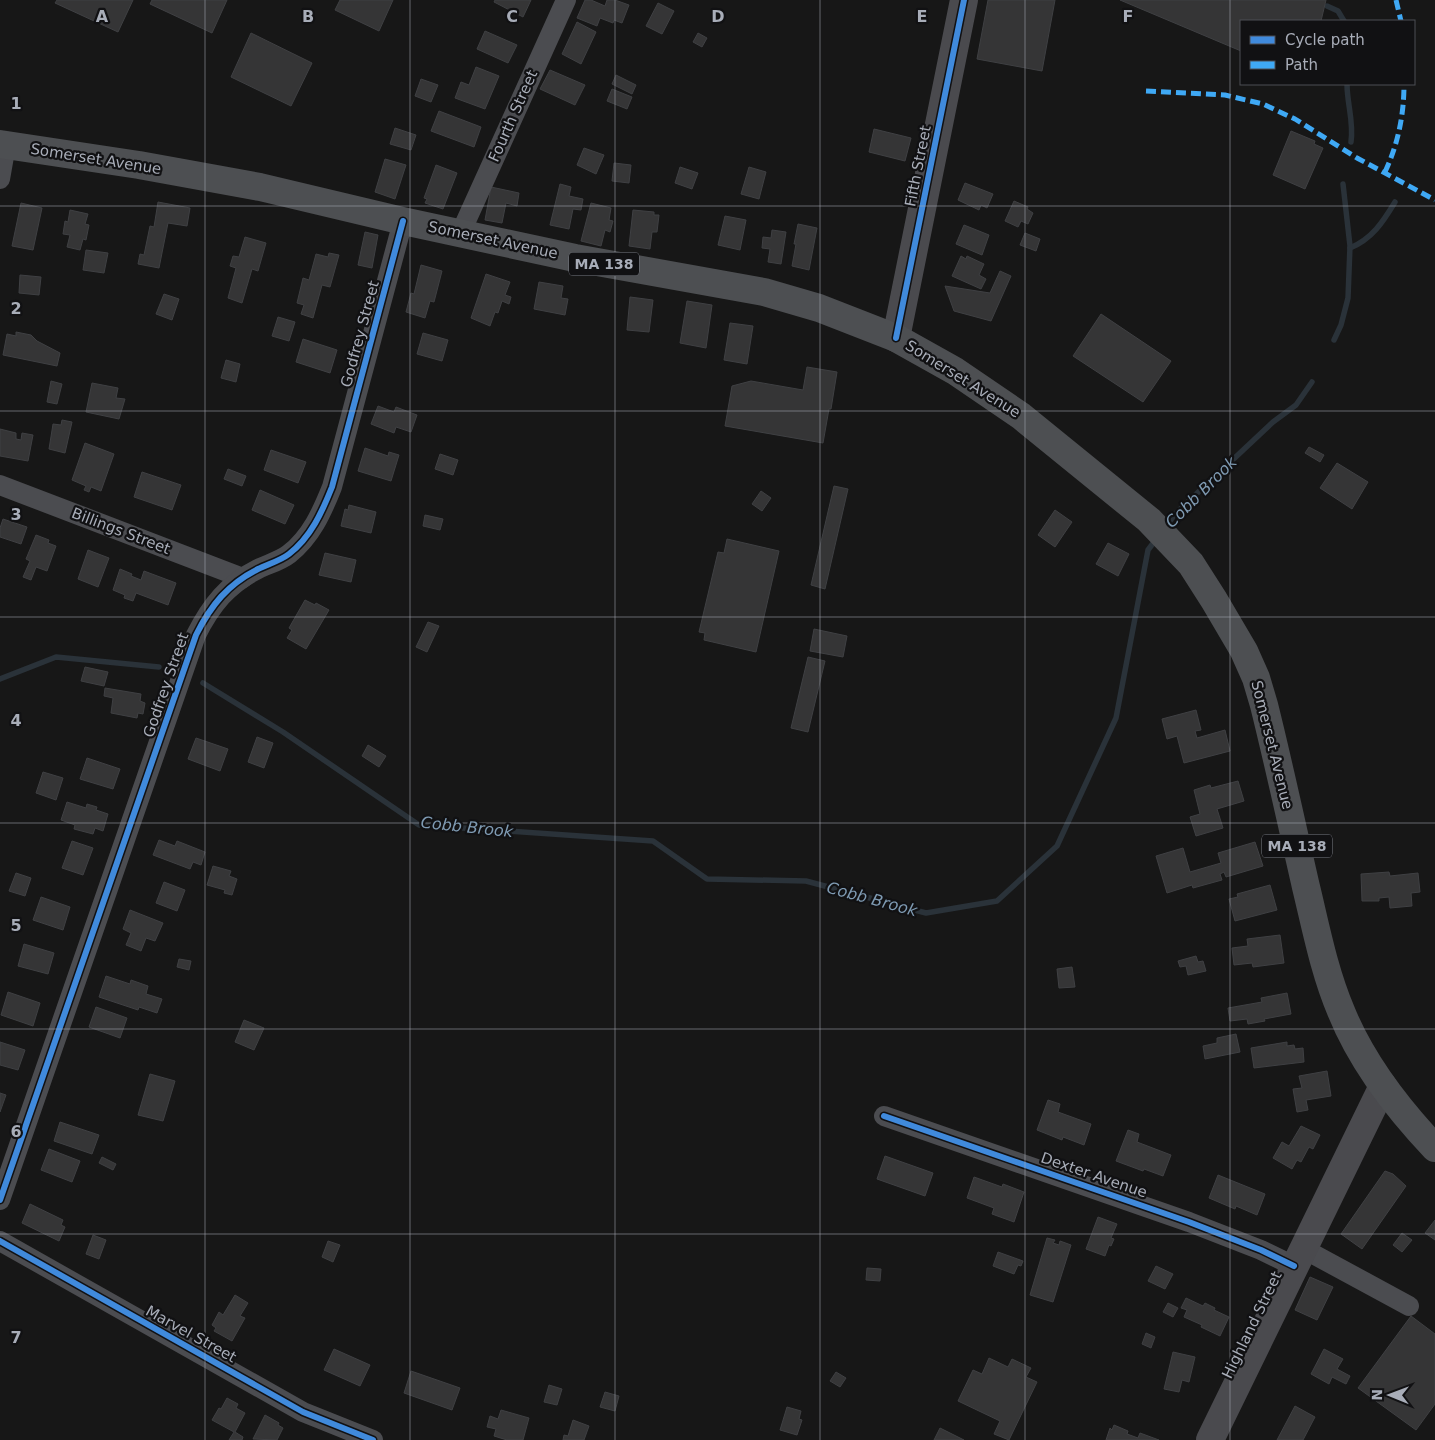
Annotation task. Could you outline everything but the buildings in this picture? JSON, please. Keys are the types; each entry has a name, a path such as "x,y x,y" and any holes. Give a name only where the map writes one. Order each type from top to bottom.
{"main road":[{"name":"Somerset Avenue","path":"3,145 139,165 252,185 403,221 584,260 764,292 818,308 896,338 955,370 1020,416 1149,520 1190,564 1214,600 1244,651 1256,678 1328,974 1341,1013 1383,1086 1435,1148"}],"street":[{"name":"Fourth Street","path":"461,232 566,0"},
{"name":"Fifth Street","path":"896,338 964,0"},
{"path":"0,179 3,145"},
{"name":"Godfrey Street","path":"0,1200 196,634 206,614 217,601 243,578 289,554 301,542 322,514 332,487 403,221"},
{"name":"Billings Street","path":"0,485 243,578"},
{"name":"Highland Street","path":"1210,1440 1383,1086"},
{"name":"Dexter Avenue","path":"884,1116 1189,1222 1261,1250 1298,1257 1409,1306"},
{"name":"Marvel Street","path":"0,1241 304,1412 373,1440"}],"waterway":[{"name":"Cobb Brook","path":"1327,6 1338,11 1343,20"},
{"name":"Cobb Brook","path":"1347,85 1352,127 1351,142"},
{"name":"Cobb Brook","path":"1334,340 1341,325 1348,298 1350,246 1343,184"},
{"path":"1350,248 1371,235 1395,202"},
{"name":"Cobb Brook","path":"1166,526 1176,513 1273,422 1296,405 1312,382"},
{"name":"Cobb Brook","path":"203,683 283,732 419,825 653,841 707,879 806,881 926,913 997,901 1057,846 1116,718 1148,550 1157,538"},
{"name":"Cobb Brook","path":"0,679 56,657 159,667"}],"marked path":[{"path":"1396,0 1401,20"},
{"path":"1385,172 1399,129 1403,107 1404,85"},
{"path":"1146,91 1225,95 1263,104 1295,119 1357,158 1435,200"}],"cycle path":[{"path":"896,338 964,0"},
{"path":"0,1200 196,635 214,605 238,581 258,569 282,559 304,540 320,515 332,487 403,221"},
{"path":"884,1116 1189,1222 1261,1250 1294,1266"},
{"path":"0,1241 303,1412 373,1440"}]}
